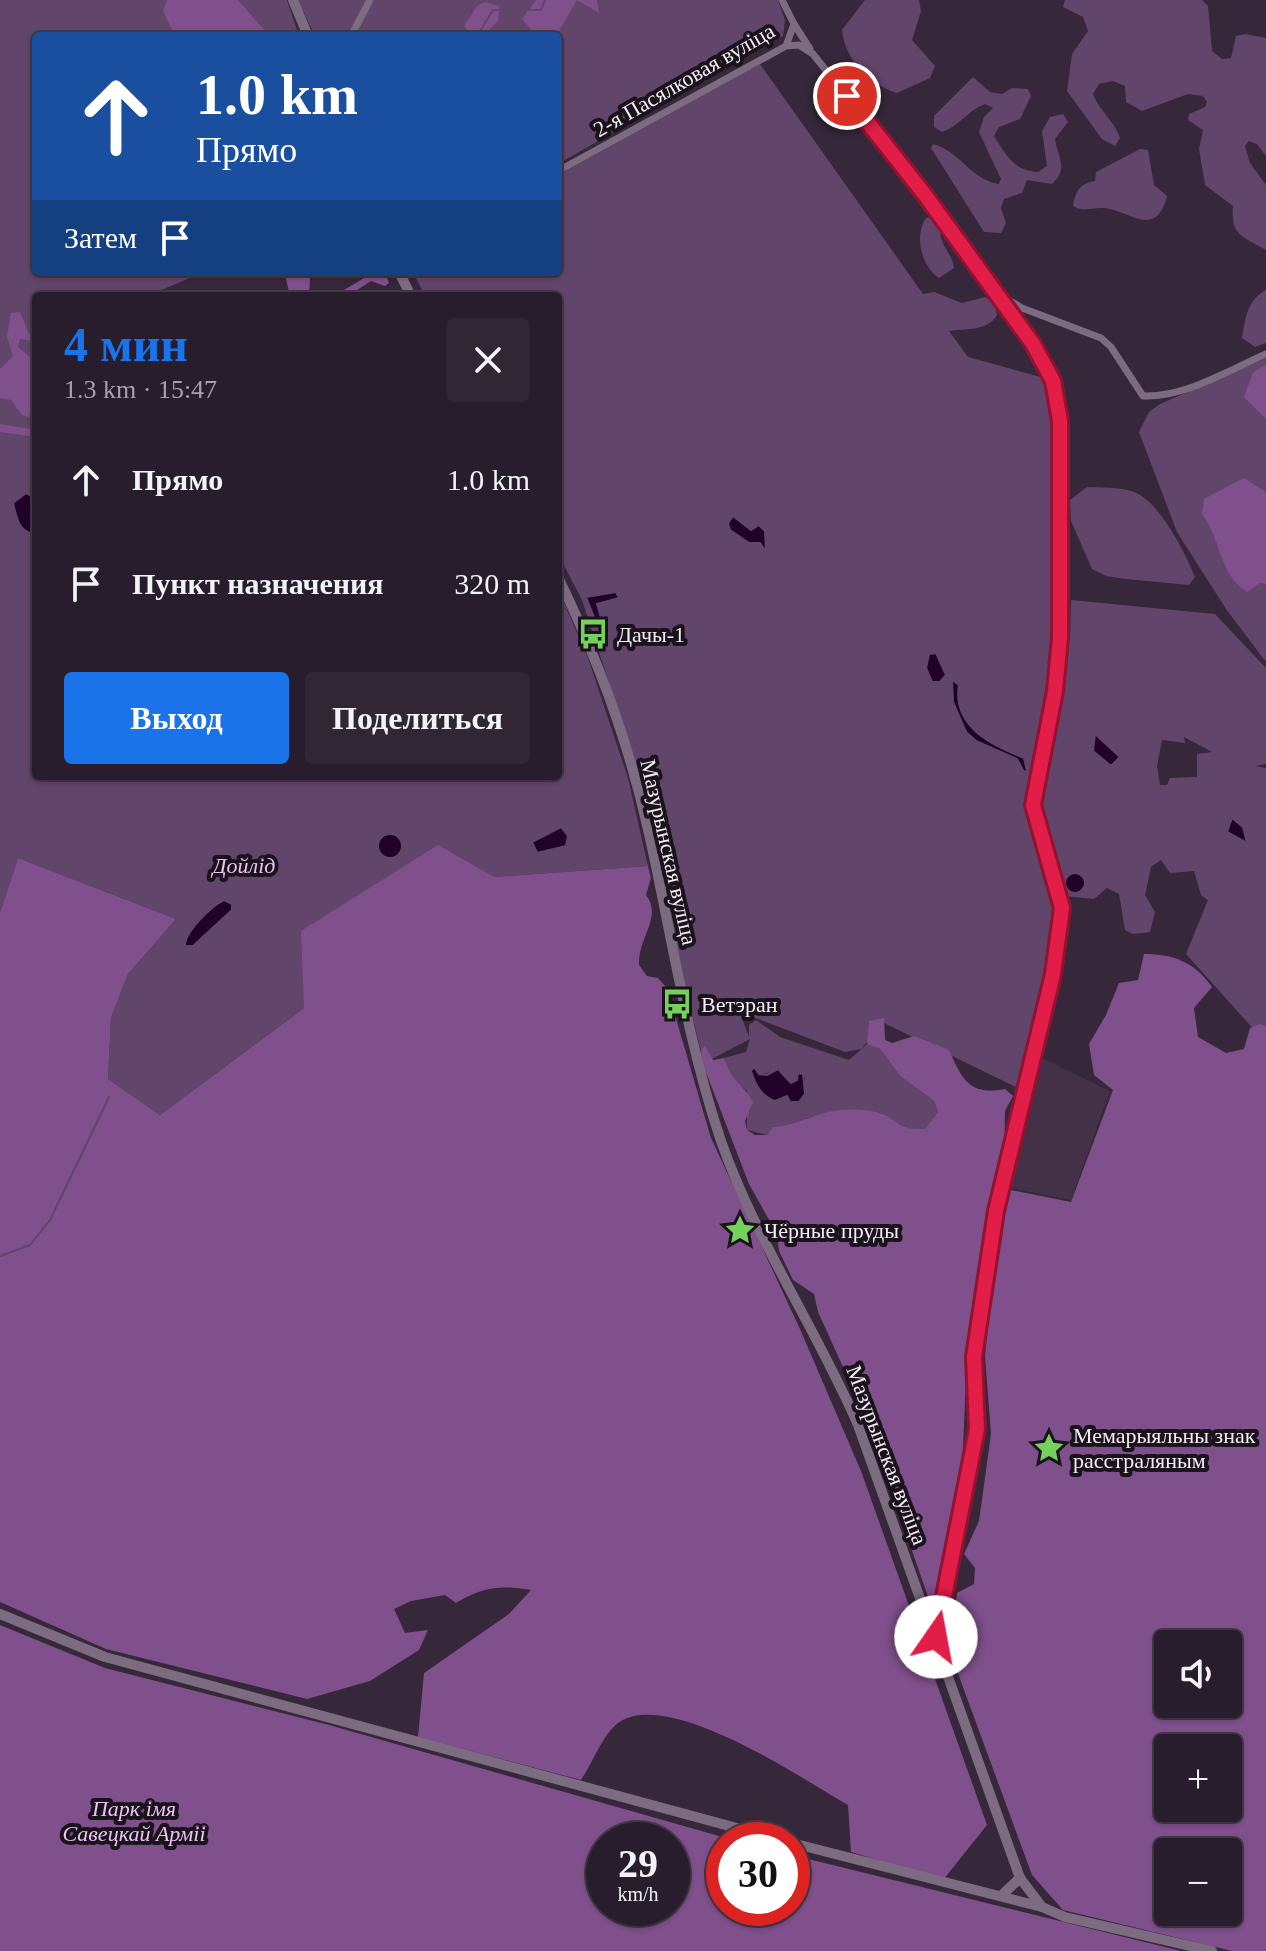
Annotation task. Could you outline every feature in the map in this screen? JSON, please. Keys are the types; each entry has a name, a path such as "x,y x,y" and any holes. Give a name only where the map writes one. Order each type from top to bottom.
{"street":[{"path":"293,0 306,32"},
{"path":"353,32 370,0"},
{"name":"2-я Пасялковая вуліца","path":"562,169 786,46 794,24 782,0"},
{"path":"794,24 813,54 999,294 1033,344 1053,381 1060,421 1060,638 1055,691 1033,805 1062,908 1053,974 996,1211 974,1357 977,1429 936,1637"},
{"path":"786,46 799,45 813,54"},
{"path":"999,294 1022,308 1101,338 1111,347 1143,396 1159,397 1266,354"},
{"name":"Мазурынская вуліца","path":"562,586 587,639 634,777 649,831 682,1003 721,1139 780,1272 836,1374 936,1637 1020,1878 1042,1907"},
{"path":"0,1614 105,1657 715,1822"},
{"path":"810,1848 1042,1907 1065,1917 1212,1951"},
{"path":"1001,1896 1020,1878"}],"shaded area":[{"path":"26,493 32,497 32,533 22,528 13,503"},
{"path":"733,516 751,530 759,525 765,531 766,552 760,543 749,543 730,530 728,523"},
{"path":"616,592 619,598 597,604 606,635 602,637 586,597"},
{"path":"936,653 946,675 940,682 932,682 926,668 929,654"},
{"path":"952,680 959,685 958,700 968,723 999,747 1024,758 1027,771 1024,772 1017,759 976,741 966,732 953,702"},
{"path":"1095,734 1120,757 1111,766 1093,751"},
{"path":"1232,818 1243,827 1247,843 1227,832"},
{"path":"561,827 568,836 566,846 537,853 532,842"},
{"path":"390,834 399,837 402,846 399,855 390,858 381,855 378,846 381,837"},
{"path":"1075,873 1082,876 1085,883 1082,890 1075,893 1068,890 1065,883 1068,876"},
{"path":"224,900 232,904 232,910 193,946 185,946 199,920"},
{"path":"1040,1057 1110,1091 1071,1200 1011,1188"},
{"path":"754,1067 759,1074 767,1075 778,1069 791,1083 797,1080 798,1073 803,1074 805,1094 799,1102 790,1102 787,1096 775,1101 770,1099 757,1085 751,1071"}],"green space":[{"name":"Дойлід","path":"0,0 287,0 298,32 32,32 32,276 194,276 156,292 32,292 32,780 562,780 562,598 588,658 628,778 648,866 494,877 304,1008 160,1115 108,1079 111,1018 128,974 176,919 18,858 0,912"},
{"path":"167,0 238,0 265,32 173,32 163,11"},
{"path":"298,0 778,0 785,20 783,36 562,162 562,32 313,32"},
{"path":"536,0 577,0 558,32 528,32 531,29 522,19"},
{"path":"577,0 597,0 599,13"},
{"path":"865,0 919,0 921,11 912,40 935,66 930,78 897,93 877,84 853,61 842,30"},
{"path":"1065,0 1202,0 1208,6 1212,51 1222,59 1231,58 1236,36 1245,34 1266,38 1266,156 1257,144 1249,141 1245,146 1250,163 1266,185 1266,250 1236,230 1233,206 1205,185 1199,149 1203,130 1188,120 1189,114 1205,107 1207,102 1203,96 1188,94 1142,111 1126,102 1125,86 1113,81 1099,84 1093,94 1120,138 1115,146 1102,139 1067,91 1072,54 1088,31 1083,17 1063,7"},
{"path":"485,2 499,6 498,21 487,32 469,32 464,26 477,6"},
{"path":"760,64 923,294 934,292 962,303 985,297 995,304 997,315 988,324 949,331 968,357 1044,378 1052,420 1058,552 1053,691 1031,804 1039,847 1061,908 1051,975 1022,1090 884,1023 861,1049 845,1052 753,1017 743,1021 749,1037 749,1025 756,1020 780,1037 849,1060 867,1044 880,1049 900,1076 934,1101 938,1112 925,1130 901,1128 880,1113 808,1118 791,1127 773,1128 767,1135 747,1130 747,1091 731,1079 724,1058 746,1052 750,1039 704,1063 683,979 650,809 582,600 562,562 562,292 423,292 415,276 562,276 562,173","holes":["755,1067 760,1074 772,1072 791,1083 805,1077 805,1094 798,1099 755,1085"]},
{"path":"973,77 990,92 1002,94 1012,88 1028,89 1031,96 1020,119 999,127 994,136 1012,161 1023,169 1038,172 1047,166 1042,131 1050,117 1063,114 1068,122 1055,139 1061,163 1057,179 1052,184 1027,180 1022,193 1004,199 1001,208 1006,223 1001,233 984,232 931,148 933,144 943,148 981,177 999,184 1001,179 979,132 984,117 993,108 985,104 942,132 934,127 934,116"},
{"path":"1140,149 1148,150 1154,185 1167,196 1156,217 1141,219 1104,208 1073,206 1079,189 1095,181 1096,172"},
{"path":"935,217 954,268 939,278 928,266 920,241 926,218"},
{"path":"285,276 309,276 309,292 289,292"},
{"path":"367,276 386,276 389,283 385,286 371,281 354,292 341,292"},
{"path":"1266,290 1266,343 1255,347 1242,338 1244,324 1251,305"},
{"path":"20,312 32,341 20,339 18,347 32,359 29,417 22,415 11,400 0,398 0,369 13,356 7,337 11,313"},
{"path":"1266,358 1266,662 1226,609 1177,532 1139,432 1149,412 1160,404"},
{"path":"1266,364 1266,419 1244,397 1253,373"},
{"path":"0,424 32,429 32,436 0,432"},
{"path":"1244,478 1266,492 1266,584 1260,583 1247,592 1225,566 1202,514 1204,499"},
{"path":"1087,487 1131,491 1151,504 1174,534 1191,567 1195,577 1189,585 1106,576 1092,569 1071,521 1070,500"},
{"path":"1071,600 1215,614 1266,668 1266,764 1255,766 1266,768 1266,1043 1186,954 1208,900 1201,895 1194,871 1170,873 1161,860 1151,867 1145,895 1155,912 1150,932 1133,934 1125,930 1119,894 1107,888 1094,899 1065,896 1038,796 1061,688 1064,644 1070,640","holes":["1184,737 1212,752 1197,754 1197,777 1170,778 1167,785 1160,785 1157,766 1162,740 1185,743"]},
{"path":"438,845 494,877 648,866 651,878 646,895 652,911 639,965 647,976 658,978 667,988 711,1138 800,1329 861,1471 987,1825 943,1880 851,1852 848,1805 734,1741 701,1726 669,1717 640,1715 618,1723 581,1780 418,1737 424,1673 509,1614 531,1590 492,1589 456,1603 445,1595 411,1601 394,1609 405,1633 428,1630 419,1650 370,1681 307,1699 106,1649 0,1602 0,912 18,858 176,919 128,974 111,1018 108,1079 160,1115 304,1008 301,931"},
{"path":"1144,954 1174,958 1198,971 1212,987 1194,1008 1198,1037 1226,1053 1244,1049 1250,1028 1260,1024 1266,1026 1266,1951 1232,1951 1063,1910 1032,1875 949,1649 957,1593 974,1584 975,1568 964,1554 979,1521 991,1434 985,1356 999,1212 1012,1154 1018,1161 1011,1190 1071,1202 1113,1090 1094,1075 1089,1044 1106,1015 1119,983 1138,980"},
{"path":"884,1018 885,1040 892,1043 914,1036 949,1050 968,1083 983,1090 1005,1089 1013,1096 1005,1111 1004,1166 992,1211 967,1354 962,1473 954,1536 932,1608 864,1413 818,1312 814,1294 793,1280 779,1251 777,1234 749,1184 702,1062 701,1050 705,1046 713,1060 724,1058 731,1073 749,1095 753,1102 745,1121 747,1130 755,1135 767,1135 773,1127 823,1113 850,1109 875,1112 903,1126 925,1129 938,1112 934,1101 900,1076 880,1049 867,1044 869,1021"},
{"name":"Парк імя Савецкай Арміі","path":"0,1625 105,1668 329,1725 670,1822 586,1822 586,1926 690,1926 690,1828 706,1832 706,1926 810,1926 810,1859 1181,1951 0,1951"}],"waterway":[{"path":"479,32 493,10 541,10 545,0"},
{"path":"0,1256 30,1245 50,1220 109,1097"}],"place":[{"name":"Дачы-1","path":"593,634"},
{"name":"Ветэран","path":"677,1004"},
{"name":"Чёрные пруды","path":"740,1230"},
{"name":"Мемарыяльны знак расстраляным","path":"1049,1448"}],"route":[{"path":"847,96 925,195 1033,344 1053,381 1060,421 1060,638 1055,691 1033,805 1062,908 1053,974 996,1211 974,1357 977,1429 936,1637"}]}
